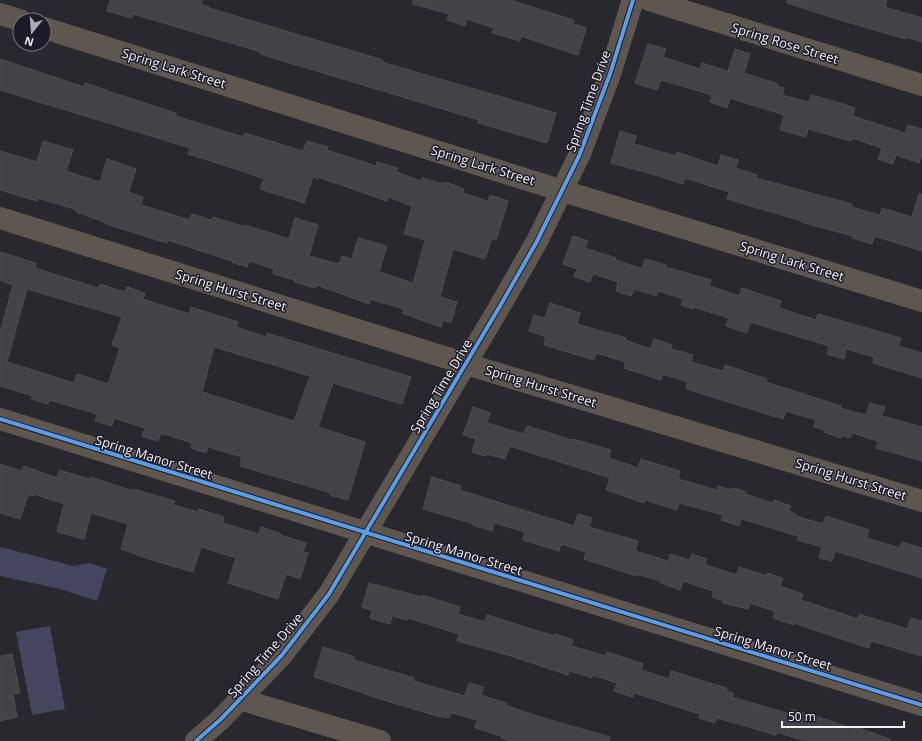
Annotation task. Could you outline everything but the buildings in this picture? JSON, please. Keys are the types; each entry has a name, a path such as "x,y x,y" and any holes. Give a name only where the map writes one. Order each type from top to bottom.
{"street":[{"name":"Spring Time Drive","path":"196,741 240,699 282,655 328,594 366,533 536,243 563,191 590,128 610,74 633,0"},
{"name":"Spring Rose Street","path":"648,0 922,85"},
{"path":"0,14 12,18"},
{"name":"Spring Lark Street","path":"52,31 563,191 922,301"},
{"name":"Spring Hurst Street","path":"0,218 466,363 922,501"},
{"name":"Spring Manor Street","path":"0,419 922,705"},
{"path":"240,699 380,741"}],"shaded area":[{"path":"0,547 74,566 90,563 107,569 97,601 60,589 0,576"},
{"path":"50,626 65,709 32,715 16,632"}],"cycle path":[{"path":"196,741 221,719 282,655 329,594 500,306 536,243 579,156 610,74 633,0"},
{"path":"0,419 922,705"}]}
